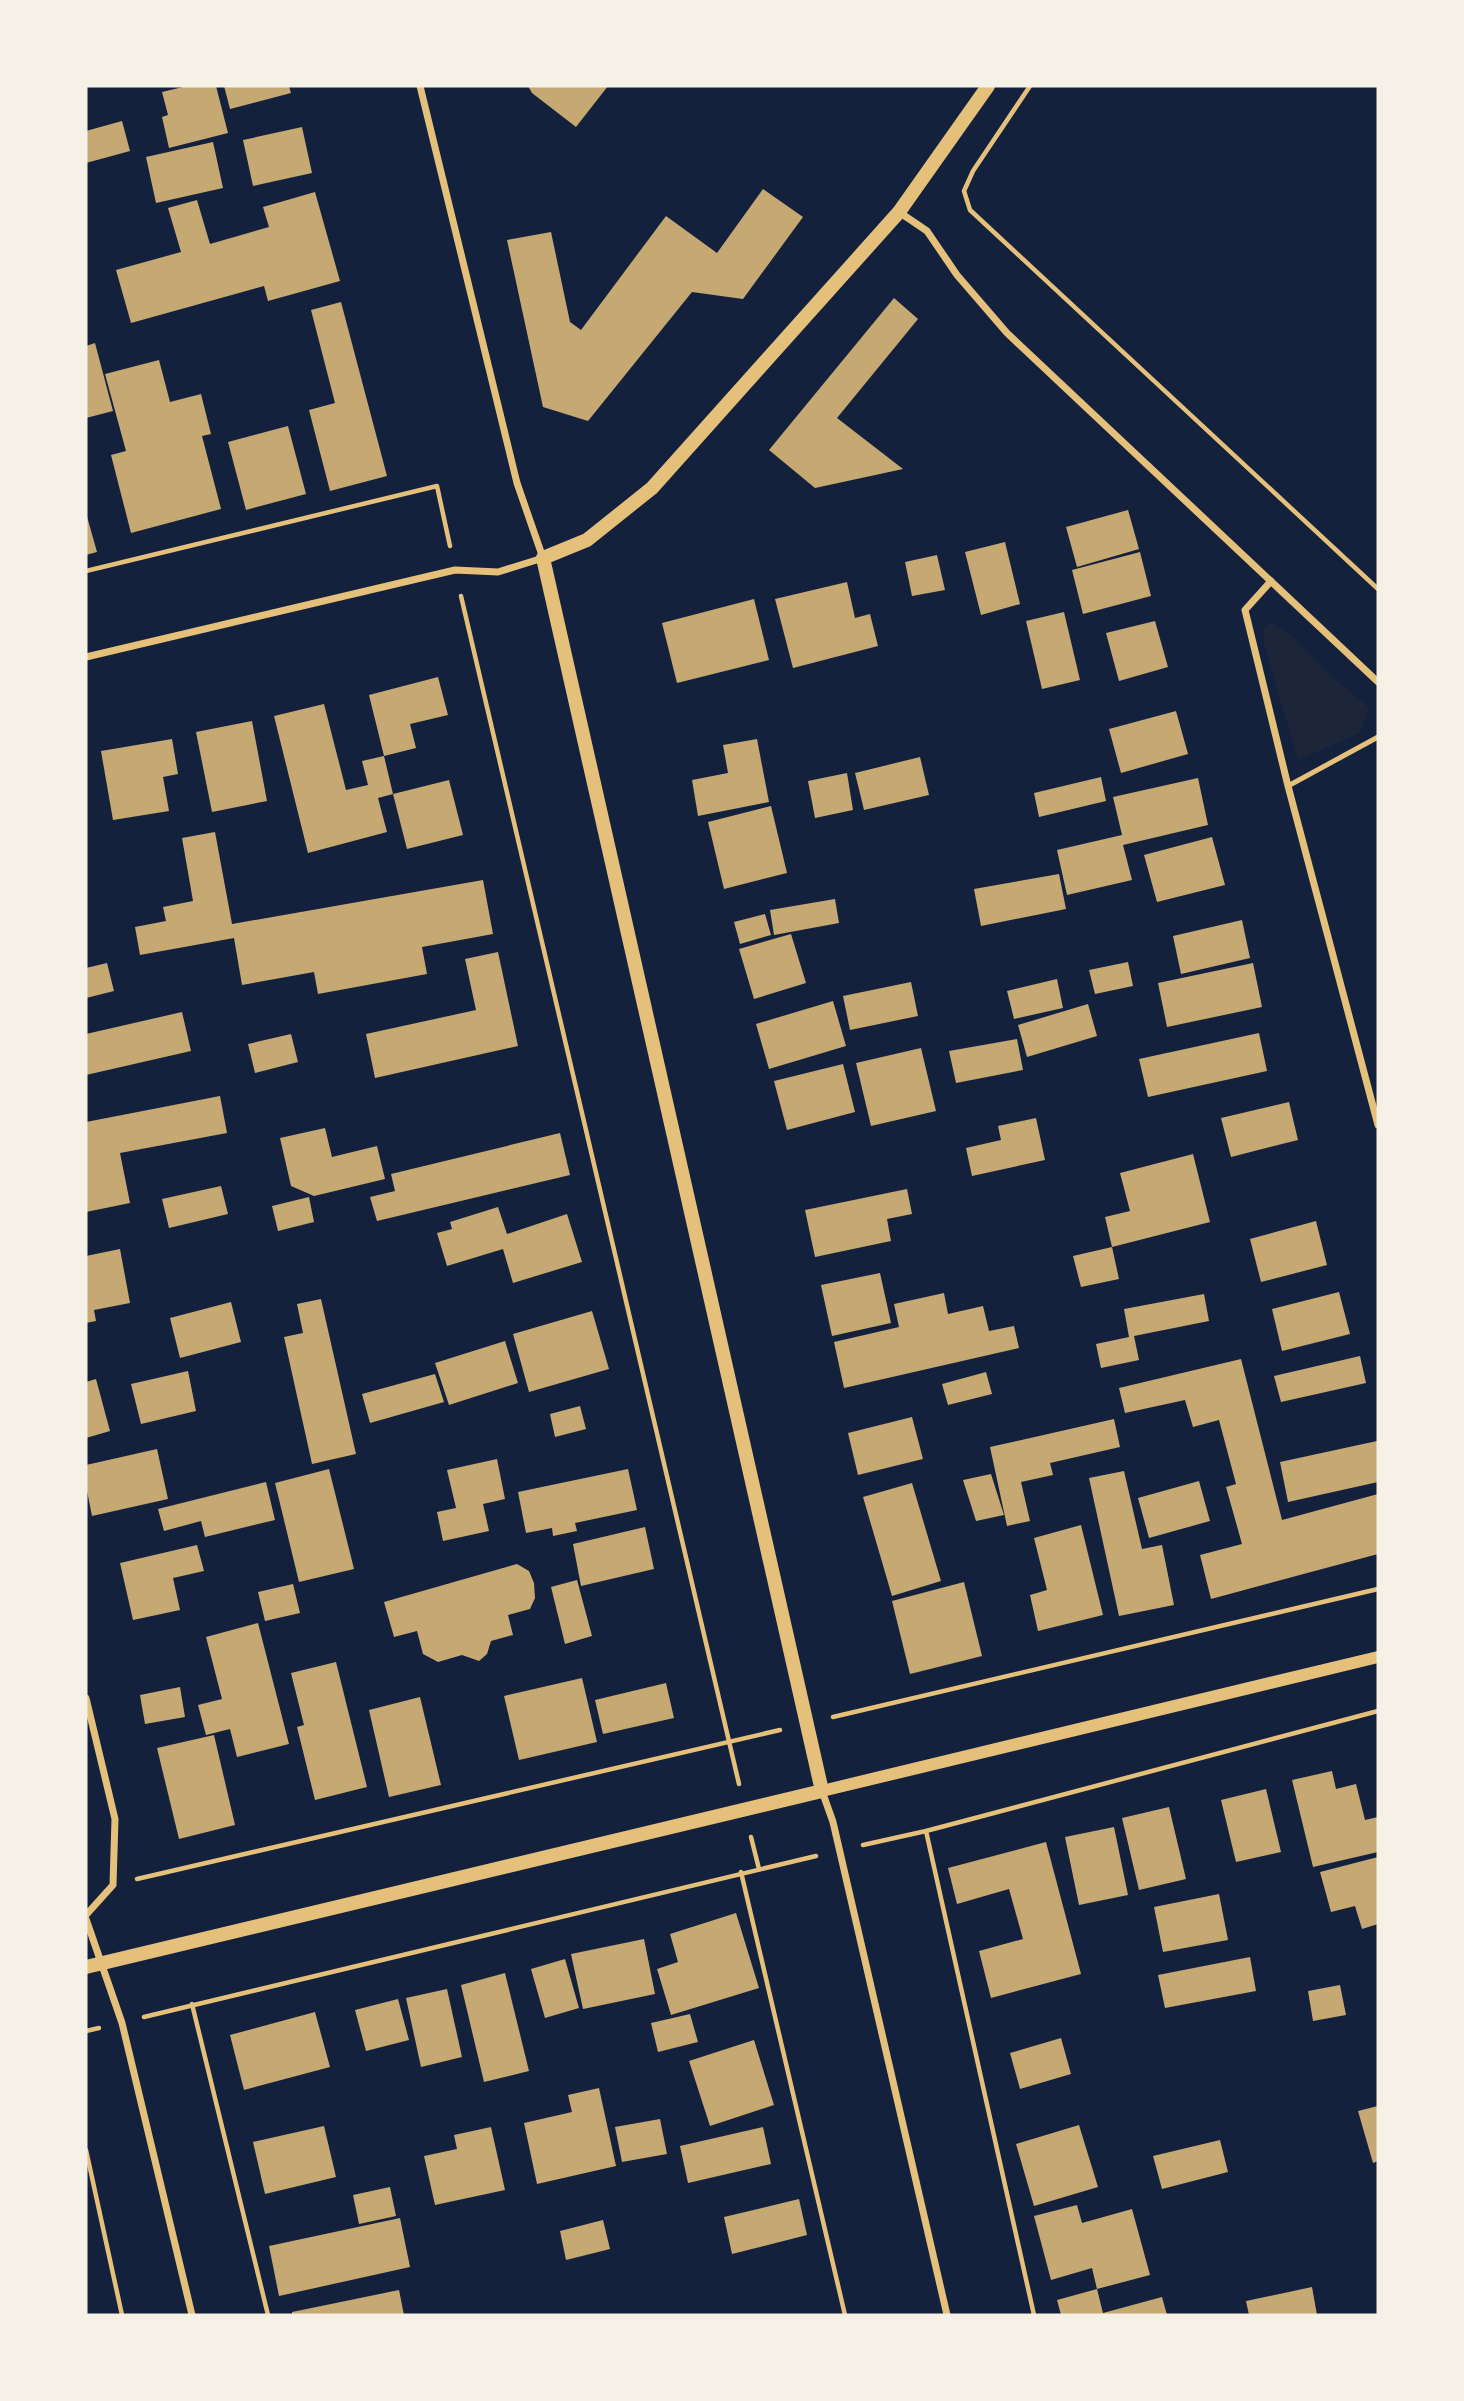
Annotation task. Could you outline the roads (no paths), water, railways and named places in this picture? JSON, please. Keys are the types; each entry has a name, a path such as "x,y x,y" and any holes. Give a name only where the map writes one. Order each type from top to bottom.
{"main road":[{"path":"86,1967 822,1791 543,558 587,540 652,488 899,212 988,86"}],"street":[{"path":"86,657 455,570 498,572 543,558 517,483 420,86"},
{"path":"899,212 927,231 957,275 1007,333 1378,682"},
{"path":"1271,581 1245,610 1288,786 1378,1125"},
{"path":"947,2315 839,1850 822,1791 1378,1657"},
{"path":"86,1698 115,1819 113,1885 86,1917 122,2023 192,2315"}],"lane":[{"path":"1288,786 1378,737"}]}
